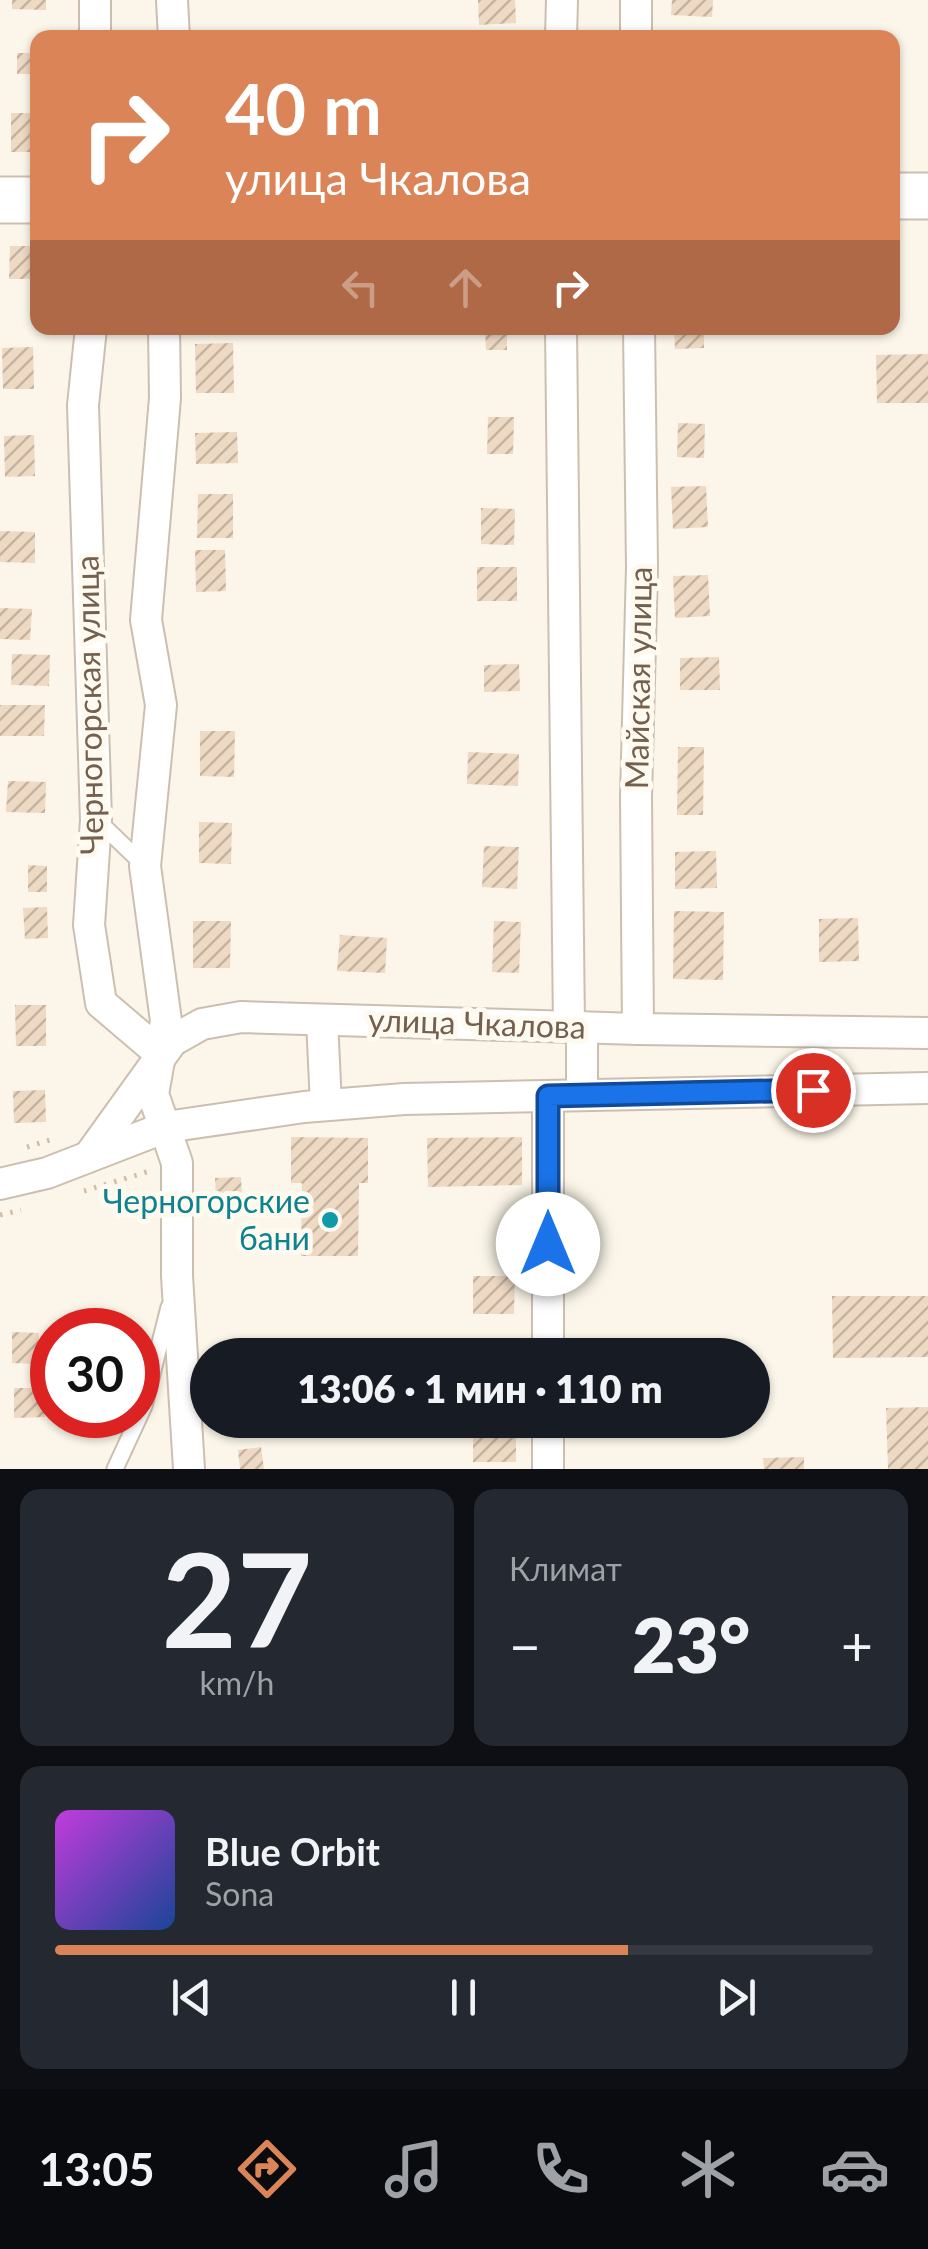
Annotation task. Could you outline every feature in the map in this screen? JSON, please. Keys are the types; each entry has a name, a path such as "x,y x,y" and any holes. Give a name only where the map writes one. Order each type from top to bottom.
{"main road":[{"path":"900,196 928,196"},
{"path":"0,200 30,200"}],"street":[{"path":"95,0 95,30"},
{"path":"172,0 174,30"},
{"path":"562,0 562,30"},
{"path":"636,0 636,30"},
{"name":"Черногорская улица","path":"91,335 83,405 96,820 89,925 101,1003 161,1054"},
{"name":"Черногорская улица","path":"164,335 165,398 146,620 161,705 144,866 166,1021 154,1094 177,1162 177,1276 189,1469"},
{"path":"562,335 575,1027 582,1095"},
{"name":"Майская улица","path":"638,1029 636,797 642,567 639,335"},
{"name":"улица Чкалова","path":"90,1156 172,1041 202,1024 241,1017 928,1033"},
{"path":"322,1020 326,1105"},
{"name":"улица Чкалова","path":"0,1184 47,1173 166,1127 326,1105 404,1099 928,1088"},
{"path":"548,1096 548,1338"},
{"path":"548,1438 548,1469"}],"lane":[{"path":"96,820 144,866"},
{"path":"115,1469 144,1406 177,1276"}],"building":[{"path":"12,0 46,0 46,10 12,9"},
{"path":"478,0 515,0 516,23 479,25"},
{"path":"672,0 713,0 712,17 671,15"},
{"path":"17,53 30,53 30,74 17,74"},
{"path":"11,113 30,113 30,152 11,152"},
{"path":"10,246 30,246 30,279 9,279"},
{"path":"485,335 507,335 507,350 486,350"},
{"path":"674,335 704,335 704,348 675,349"},
{"path":"233,343 234,393 196,393 195,344"},
{"path":"33,347 34,389 3,389 2,348"},
{"path":"928,354 928,403 877,403 876,355"},
{"path":"488,417 514,417 513,454 487,454"},
{"path":"678,423 705,424 704,458 677,457"},
{"path":"237,432 238,463 196,464 195,433"},
{"path":"34,435 35,476 5,477 4,436"},
{"path":"706,486 708,527 673,529 671,487"},
{"path":"198,494 233,494 233,538 197,538"},
{"path":"481,508 515,509 514,545 481,544"},
{"path":"0,531 35,532 35,563 0,562"},
{"path":"195,550 225,550 226,591 196,592"},
{"path":"477,567 517,567 517,601 477,601"},
{"path":"708,575 710,616 675,618 673,576"},
{"path":"0,608 32,609 30,640 0,639"},
{"path":"12,654 50,655 49,686 11,685"},
{"path":"719,657 720,690 680,690 680,658"},
{"path":"519,664 520,691 484,692 484,665"},
{"path":"0,705 45,705 44,736 0,736"},
{"path":"200,731 235,731 234,777 200,776"},
{"path":"678,747 704,747 703,815 677,815"},
{"path":"468,752 519,754 518,786 467,784"},
{"path":"8,781 46,782 45,813 6,812"},
{"path":"199,822 232,823 231,864 199,863"},
{"path":"484,846 519,847 517,889 482,887"},
{"path":"716,851 717,888 675,889 675,852"},
{"path":"28,865 47,866 47,892 28,892"},
{"path":"47,907 48,938 25,939 23,908"},
{"path":"674,911 724,912 723,980 673,979"},
{"path":"858,918 859,961 819,962 819,919"},
{"path":"193,921 231,921 230,968 193,968"},
{"path":"494,921 521,922 519,973 492,972"},
{"path":"340,935 387,938 385,973 337,971"},
{"path":"15,1005 46,1005 46,1046 16,1046"},
{"path":"45,1090 46,1122 14,1123 13,1091"},
{"name":"Черногорские бани","path":"291,1137 368,1138 368,1183 359,1183 358,1256 301,1256 302,1183 291,1183"},
{"path":"522,1137 522,1185 428,1187 427,1138"},
{"path":"241,1177 242,1198 216,1199 215,1178"},
{"path":"473,1276 515,1276 514,1314 473,1314"},
{"path":"832,1296 928,1296 928,1357 833,1358"},
{"path":"12,1332 30,1333 30,1364 12,1363"},
{"path":"14,1388 30,1388 30,1417 14,1418"},
{"path":"928,1407 928,1469 888,1469 886,1408"},
{"path":"473,1438 516,1438 516,1462 473,1462"},
{"path":"261,1447 264,1469 240,1469 238,1450"},
{"path":"804,1457 804,1469 764,1469 763,1458"}],"place":[{"name":"Черногорские бани","path":"330,1220"}],"route":[{"path":"548,1244 548,1096 813,1090"}]}
